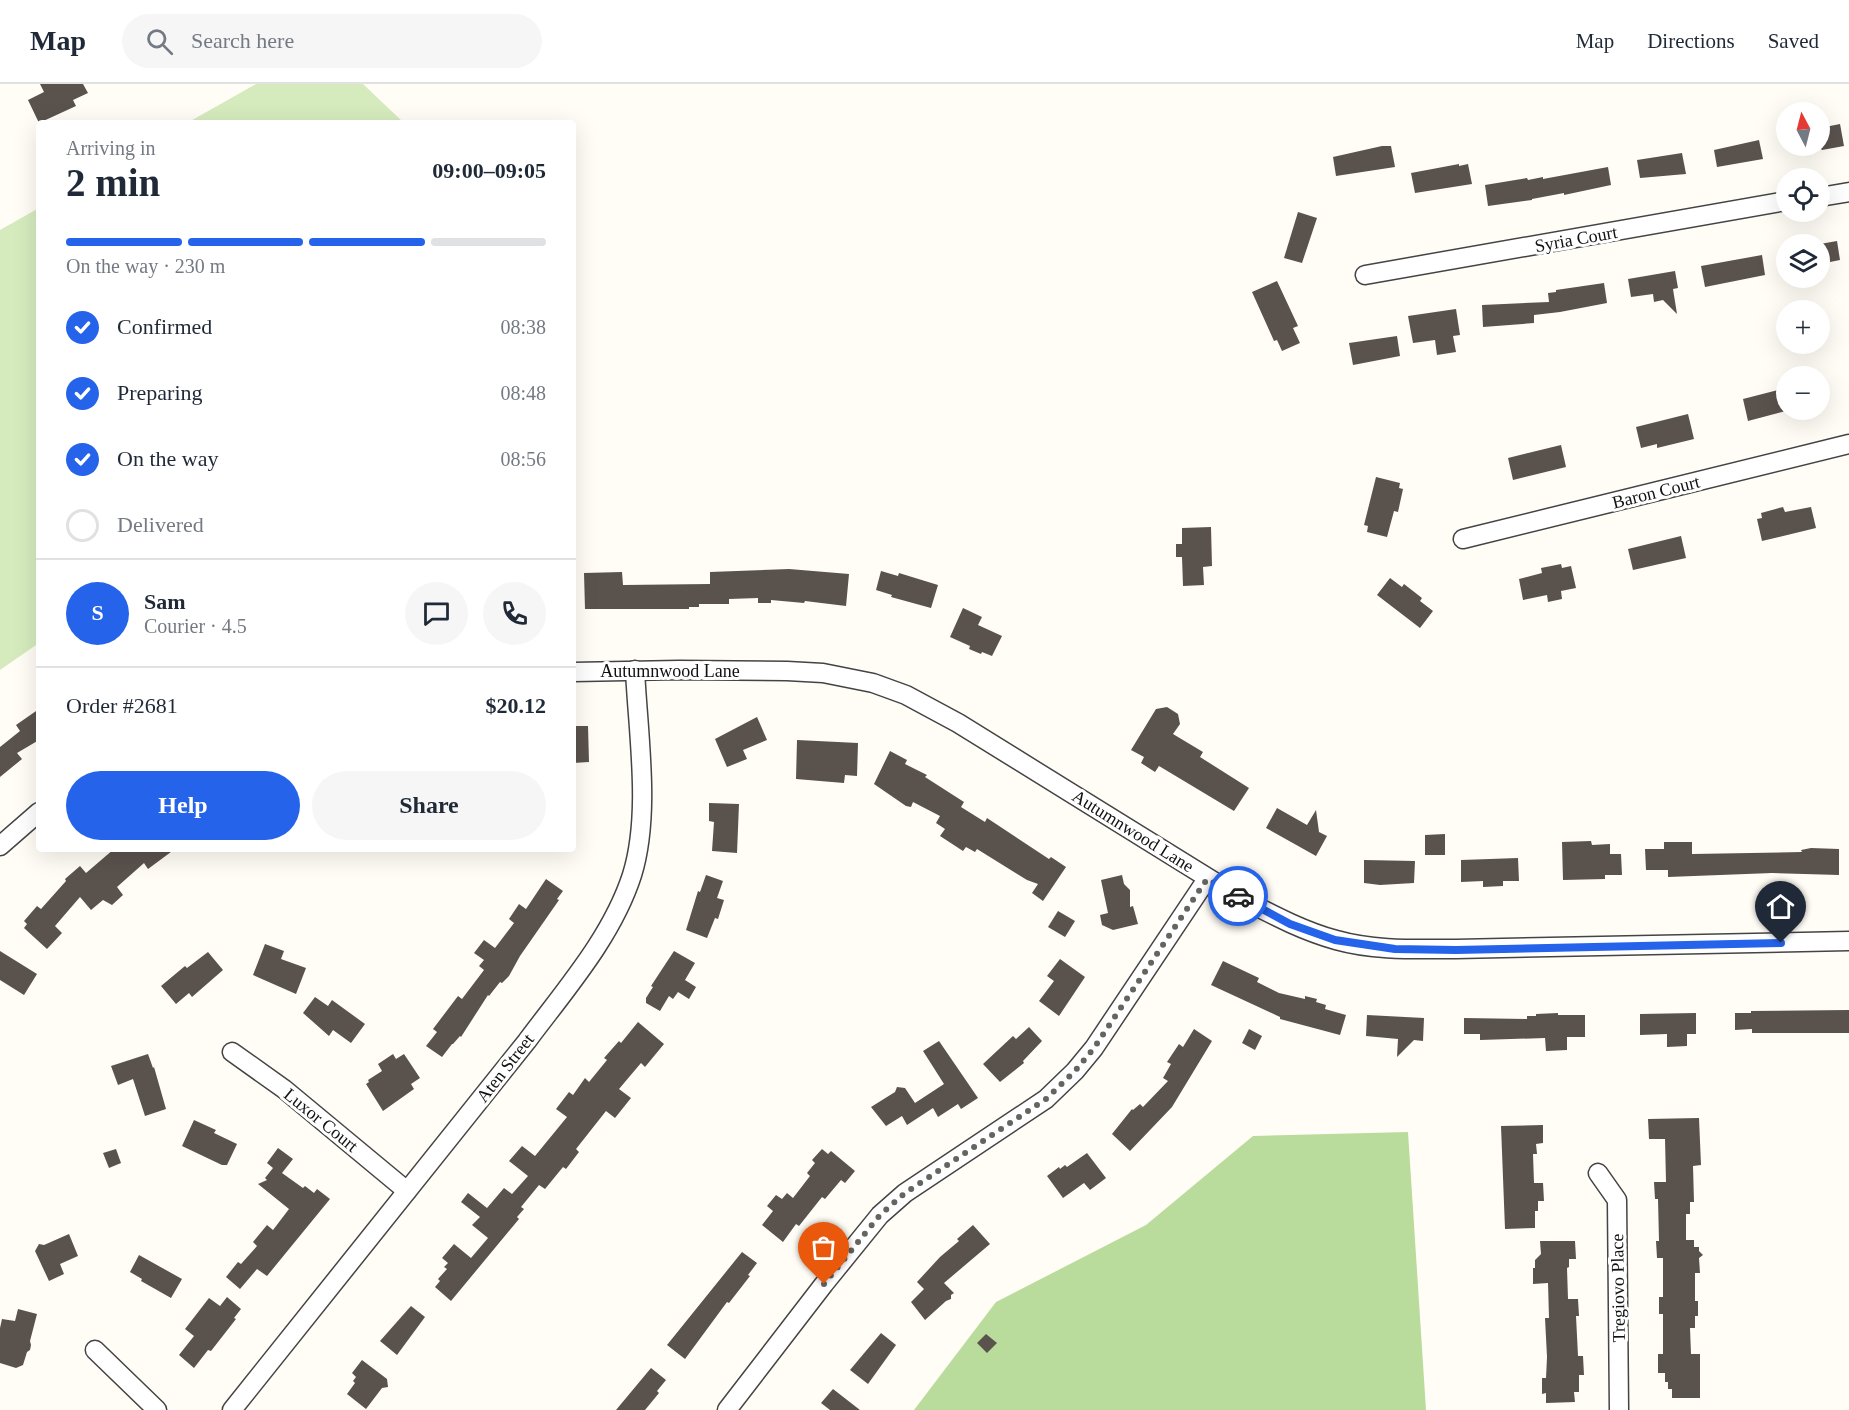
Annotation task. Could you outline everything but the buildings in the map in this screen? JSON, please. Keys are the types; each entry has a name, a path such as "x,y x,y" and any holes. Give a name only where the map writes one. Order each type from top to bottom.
{"street":[{"path":"1830,195 1849,192"},
{"name":"Syria Court","path":"1365,275 1776,203"},
{"name":"Baron Court","path":"1463,539 1849,444"},
{"name":"Aten Street","path":"232,1410 570,983 609,926 633,873 642,816 643,780 635,670"},
{"name":"Autumnwood Lane","path":"576,672 787,671 823,673 873,683 906,695 958,723 1123,824 1207,879 1290,924 1335,940 1372,947 1456,950 1849,941"},
{"path":"0,846 36,815"},
{"path":"727,1410 880,1215 905,1193 1046,1099 1075,1071 1094,1048 1207,879"},
{"name":"Luxor Court","path":"232,1052 284,1089 407,1191"},
{"name":"Tregiovo Place","path":"1598,1173 1617,1200 1619,1410"},
{"path":"95,1350 157,1410"}],"green space":[{"path":"256,84 363,84 401,120 192,120"},
{"path":"36,210 36,645 0,670 0,230"},
{"path":"1408,1132 1426,1410 914,1410 996,1302 1146,1225 1253,1136"}],"way so far":[{"path":"824,1284 880,1215 905,1193 1046,1099 1075,1071 1094,1048 1207,879 1238,896"}],"route":[{"path":"1238,896 1290,924 1335,940 1395,949 1456,950 1781,943"}]}
